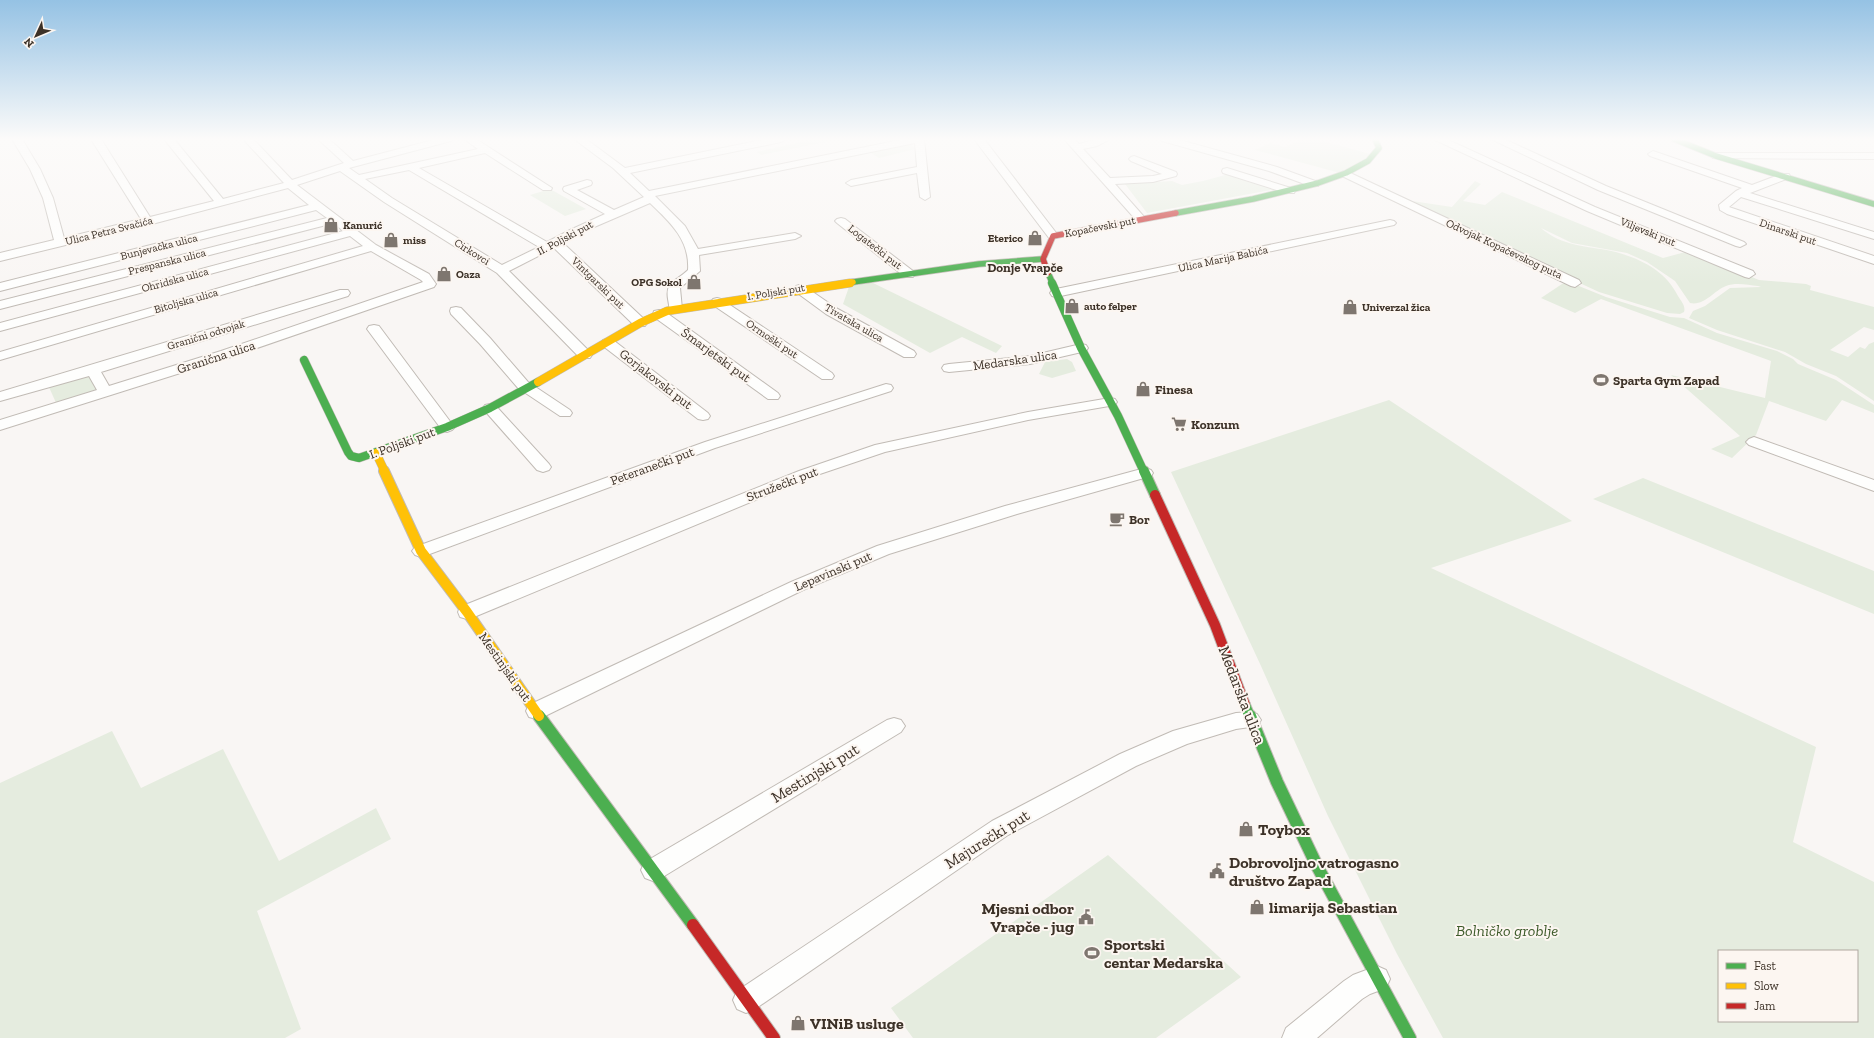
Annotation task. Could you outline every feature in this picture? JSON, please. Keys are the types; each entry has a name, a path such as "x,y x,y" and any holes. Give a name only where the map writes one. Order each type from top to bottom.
{"street":[{"path":"43,187 48,198 60,243"},
{"path":"126,187 148,222"},
{"path":"208,187 221,204"},
{"name":"Ulica Petra Svačića","path":"0,257 221,204 279,187"},
{"path":"294,187 334,220 372,247"},
{"name":"Cirkovci","path":"370,187 501,270 585,355"},
{"name":"Vintgarski put","path":"448,187 552,245 640,323"},
{"path":"573,187 568,189 612,214"},
{"path":"640,187 678,224 688,240 693,253 694,271 674,287 673,292 676,309"},
{"name":"II. Poljski put","path":"501,270 528,258 574,232 649,196 690,187"},
{"path":"924,187 925,197"},
{"path":"1016,187 1053,236 1043,259"},
{"path":"1114,187 1141,219"},
{"path":"1279,187 1290,191"},
{"name":"Kopačevski put","path":"1053,236 1302,187"},
{"name":"Odvojak Kopačevskog puta","path":"1374,187 1575,282"},
{"name":"Viljevski put","path":"1544,187 1591,209 1749,274"},
{"path":"1601,187 1740,244"},
{"path":"1821,187 1874,204"},
{"name":"Dinarski put","path":"1751,188 1740,193 1724,205 1724,208 1731,212 1874,260"},
{"path":"1740,193 1874,236"},
{"name":"Bunjevačka ulica","path":"0,287 317,206"},
{"name":"Prespanska ulica","path":"0,305 334,220"},
{"name":"Logatečki put","path":"841,221 909,274"},
{"name":"Ulica Marija Babića","path":"1056,293 1390,223"},
{"name":"Ohridska ulica","path":"0,327 351,232"},
{"path":"693,253 795,236"},
{"name":"Granična ulica","path":"0,425 362,308 430,284 425,277 372,247"},
{"name":"Bitoljska ulica","path":"0,356 372,247"},
{"name":"I. Poljski put","path":"304,360 348,452 351,456 359,458 376,454 490,408 608,343 640,323 659,314 676,309 800,288 979,264 1043,259"},
{"name":"Medarska ulica","path":"1043,259 1056,293 1081,348 1110,402 1145,473 1234,672 1250,720 1277,782 1317,866 1410,1038"},
{"name":"Tivatska ulica","path":"800,288 831,311 909,354"},
{"name":"Granični odvojak","path":"0,397 344,293"},
{"name":"Ormoški put","path":"717,302 827,376"},
{"path":"456,312 485,341 523,384 565,413"},
{"name":"Šmarjetski put","path":"659,314 774,396"},
{"path":"374,330 446,427"},
{"name":"Gorjakovski put","path":"608,343 703,416"},
{"name":"Medarska ulica","path":"949,368 1030,360 1081,348"},
{"path":"93,370 105,392"},
{"name":"Peteranečki put","path":"422,551 710,445 886,388"},
{"name":"Stružečki put","path":"467,612 806,474 881,448 1028,416 1110,402"},
{"path":"490,408 543,467"},
{"path":"1754,442 1874,486"},
{"name":"Mestinjski put","path":"376,454 422,551 467,612 536,711 774,1038"},
{"name":"Lepavinski put","path":"536,711 797,586 883,550 1011,510 1145,473"},
{"name":"Majurečki put","path":"746,1000 1000,828 1128,760 1181,737 1236,721 1250,720"},
{"name":"Mestinjski put","path":"653,870 894,726"},
{"path":"1296,1038 1353,990 1362,984 1377,979"}],"green space":[{"path":"1128,187 1271,187 1276,189 1147,213"},
{"path":"1469,187 1477,187 1463,201 1485,205 1502,192 1663,258 1689,251 1759,280 1806,284 1811,286 1810,290 1874,307 1874,330 1864,327 1830,350 1848,357 1860,347 1865,349 1869,344 1874,342 1874,401 1836,376 1806,364 1785,352 1717,330 1689,318 1693,311 1705,306 1730,288 1761,287 1734,284 1721,288 1705,300 1690,303 1675,281 1647,262 1627,253 1572,243 1541,228 1554,237 1569,243 1624,254 1635,258 1655,270 1672,286 1683,304 1684,312 1680,314 1667,313 1599,292 1412,201 1452,207"},
{"path":"550,189 586,209 565,216 530,195"},
{"path":"871,282 1002,346 996,353 962,337 930,353 843,304 850,284"},
{"path":"1569,282 1606,297 1670,317 1684,318 1717,333 1777,351 1793,359 1798,364 1836,380 1874,405 1874,413 1842,400 1826,421 1769,401 1756,435 1732,458 1711,449 1740,436 1671,375 1765,398 1771,361 1601,299 1575,313 1541,298 1562,284"},
{"path":"1067,359 1072,362 1076,371 1052,378 1039,374 1045,362"},
{"path":"90,375 99,390 57,405 48,385"},
{"name":"Bolničko groblje","path":"1389,400 1572,521 1431,568 1816,747 1793,842 1874,882 1874,1038 1443,1038 1397,954 1328,816 1261,666 1171,472"},
{"path":"1643,478 1874,571 1874,614 1593,499"},
{"path":"112,731 141,788 223,749 279,861 376,808 391,839 257,911 301,1029 285,1038 0,1038 0,783"},
{"name":"Sportski centar Medarska","path":"1108,855 1241,977 1156,1038 913,1038 891,1008"}],"traffic: fast":[{"path":"1176,213 1253,199 1300,187"},
{"path":"1819,187 1874,204"},
{"path":"853,282 979,264 1043,259"},
{"path":"1048,273 1081,348 1118,416 1155,495"},
{"path":"304,360 348,452 351,456 359,458 447,427 490,408 538,382"},
{"path":"1245,705 1277,782 1317,866 1410,1038"},
{"path":"539,716 693,925"}],"traffic: slow":[{"path":"538,382 608,343 640,323 667,311 853,282"},
{"path":"376,453 421,551 467,612 539,716"}],"traffic: jam":[{"path":"1048,273 1043,259 1053,236 1176,213"},
{"path":"1155,495 1215,625 1245,705"},
{"path":"693,925 774,1038"}],"place":[{"name":"Kanurić","path":"331,225"},
{"name":"Eterico","path":"1035,238"},
{"name":"miss","path":"391,240"},
{"name":"Oaza","path":"444,274"},
{"name":"OPG Sokol","path":"694,282"},
{"name":"auto felper","path":"1072,306"},
{"name":"Univerzal žica","path":"1350,307"},
{"name":"Sparta Gym Zapad","path":"1601,380"},
{"name":"Finesa","path":"1143,389"},
{"name":"Konzum","path":"1179,424"},
{"name":"Bor","path":"1117,519"},
{"name":"Toybox","path":"1246,829"},
{"name":"Dobrovoljno vatrogasno društvo Zapad","path":"1217,871"},
{"name":"limarija Sebastian","path":"1257,907"},
{"name":"Mjesni odbor Vrapče - jug","path":"1086,917"},
{"name":"Sportski centar Medarska","path":"1092,953"},
{"name":"VINiB usluge","path":"798,1023"}],"district":[{"name":"Donje Vrapče","path":"1025,267"}]}
